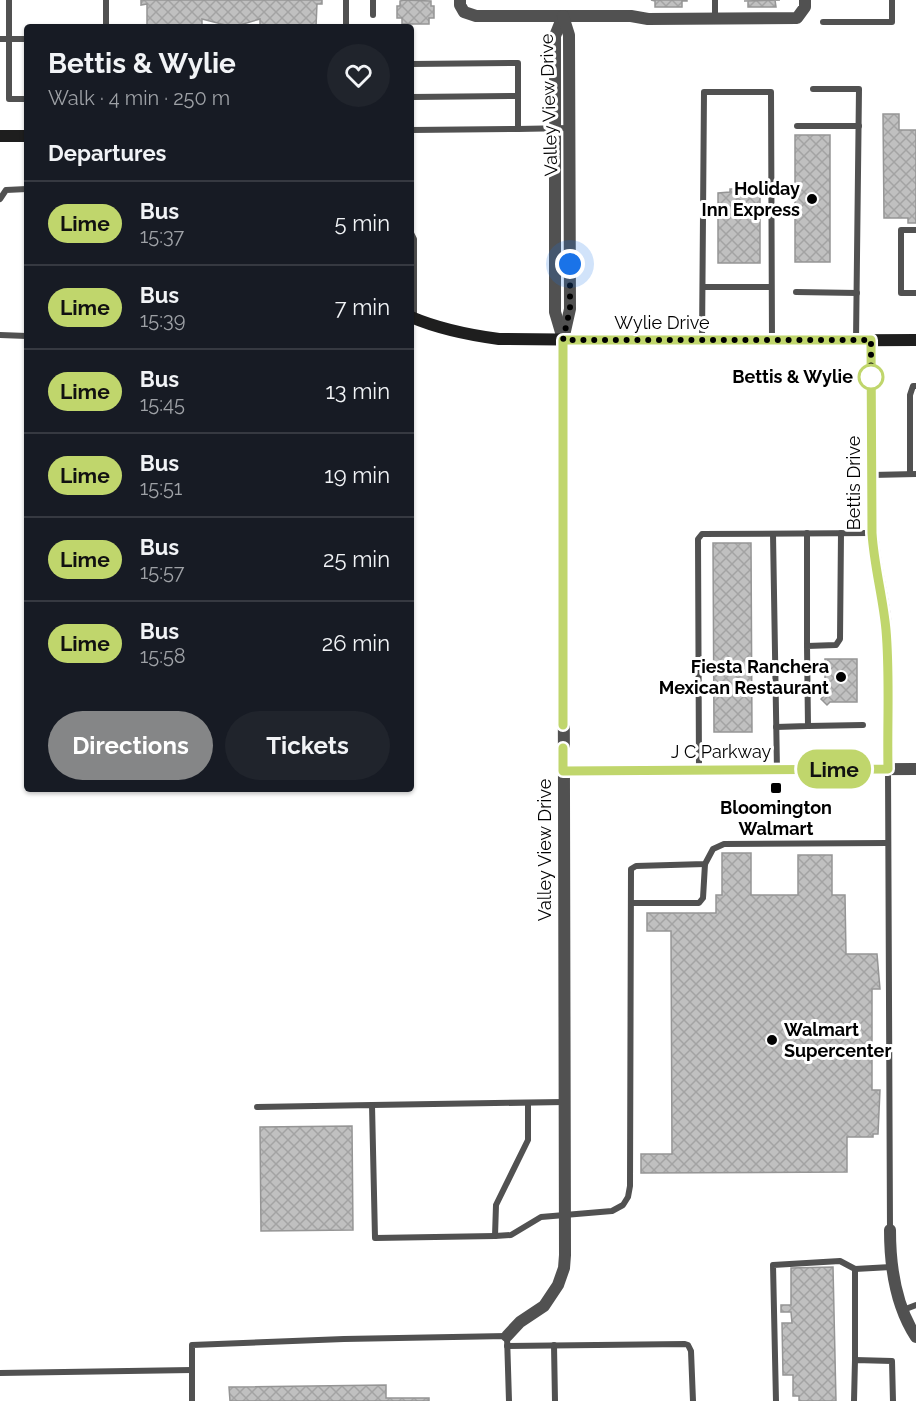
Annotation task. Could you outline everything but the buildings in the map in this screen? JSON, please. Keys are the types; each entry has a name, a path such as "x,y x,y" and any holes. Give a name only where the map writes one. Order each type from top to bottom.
{"main road":[{"path":"0,136 24,136"},
{"name":"Wylie Drive","path":"414,319 474,336 499,339 916,340"}],"street":[{"path":"460,0 464,12 470,15 631,16 648,19 797,18 805,7 805,0"},
{"name":"Valley View Drive","path":"507,1341 520,1323 544,1306 558,1285 564,1268 566,1214 563,340 570,309 569,35 562,16"},
{"name":"Valley View Drive","path":"562,16 555,36 555,312 563,340"},
{"name":"Bettis Drive","path":"871,340 872,533 873,556 887,647 888,769"},
{"name":"J C Parkway","path":"563,771 916,769"},
{"path":"890,1230 891,1267 897,1295 916,1337"}],"lane":[{"path":"9,0 9,99 24,99"},
{"path":"106,0 106,24"},
{"path":"346,0 346,24"},
{"path":"373,0 373,15"},
{"path":"715,0 715,19"},
{"path":"823,22 892,22 892,0"},
{"path":"0,39 24,39"},
{"path":"414,64 518,63 518,129"},
{"path":"813,89 859,89 856,340"},
{"path":"702,341 704,92 771,92 772,341"},
{"path":"414,97 518,96"},
{"path":"797,126 859,126"},
{"path":"414,130 569,128"},
{"path":"0,199 6,189 24,189"},
{"path":"916,230 901,230 901,293 916,293"},
{"path":"703,287 771,287"},
{"path":"796,292 857,293"},
{"path":"0,335 24,336"},
{"path":"871,475 913,474 910,395 913,386 916,386"},
{"path":"807,533 808,726"},
{"path":"807,645 836,645 840,639 841,533"},
{"path":"699,770 698,539 702,534 872,533"},
{"path":"773,534 777,770"},
{"path":"776,726 863,725"},
{"path":"888,769 890,1230"},
{"path":"631,903 699,903 703,898 705,864 713,849 724,844 888,843"},
{"path":"372,1105 375,1238 511,1234 541,1217 612,1211 623,1205 628,1197 630,1186 631,869 636,866 705,864"},
{"path":"257,1107 564,1102"},
{"path":"495,1236 495,1205 528,1140 528,1103"},
{"path":"776,1401 773,1265 840,1261 855,1269 891,1267"},
{"path":"855,1269 855,1401"},
{"path":"903,1311 916,1305"},
{"path":"192,1401 192,1345 344,1339 507,1341 554,1345 685,1344 691,1351 693,1401"},
{"path":"507,1341 509,1401"},
{"path":"554,1345 555,1401"},
{"path":"855,1360 892,1361 893,1401"},
{"path":"0,1373 192,1370"}],"bus line":[{"name":"Lime","path":"563,725 563,340 871,340 872,533 873,556 881,596 887,647 888,769 563,771 563,748"}],"place":[{"name":"Holiday Inn Express","path":"812,199"},
{"name":"Bettis & Wylie","path":"871,377"},
{"name":"Fiesta Ranchera Mexican Restaurant","path":"841,677"},
{"name":"Bloomington Walmart","path":"776,788"},
{"name":"Walmart Supercenter","path":"772,1040"}],"route":[{"path":"570,264 570,309 563,340 871,340 871,382 871,377"}]}
